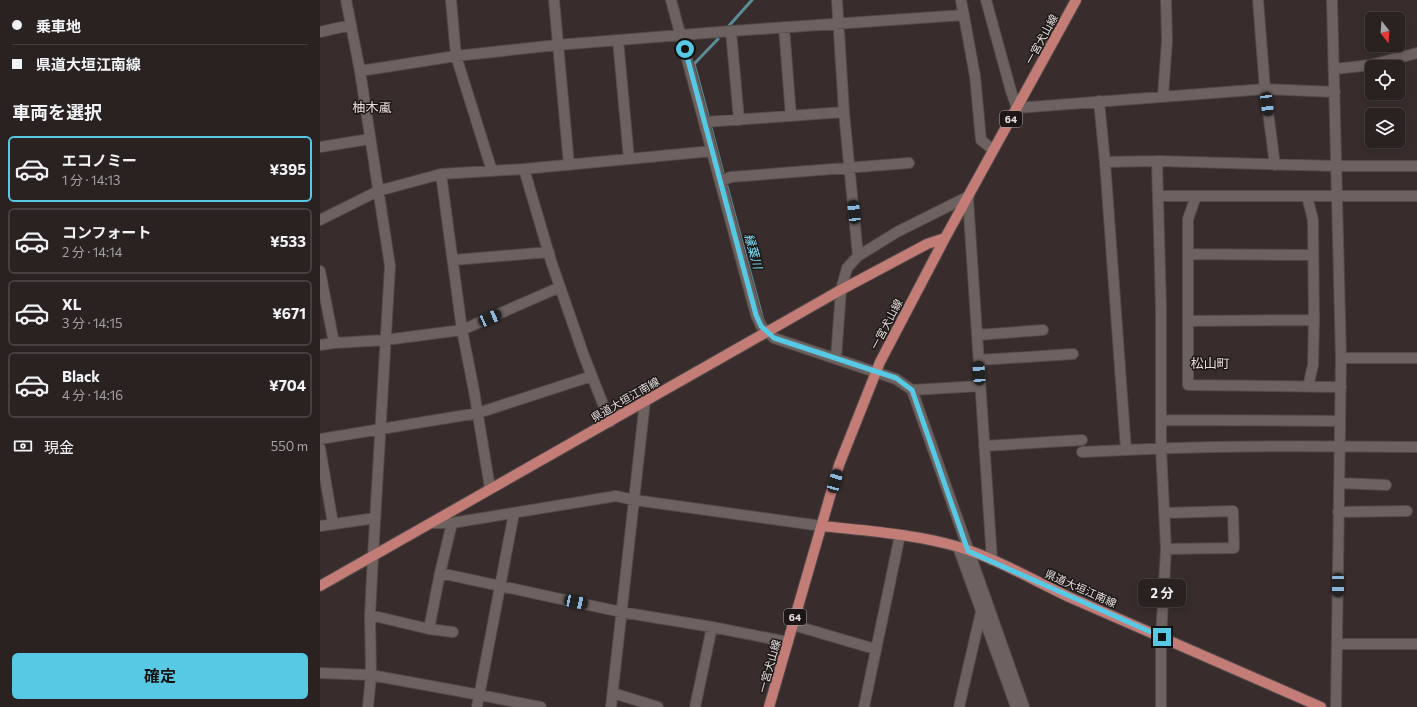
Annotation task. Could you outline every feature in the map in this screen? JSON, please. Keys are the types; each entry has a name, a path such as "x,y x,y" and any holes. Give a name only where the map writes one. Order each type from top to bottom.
{"main road":[{"name":"一宮犬山線","path":"770,707 839,465 876,371 945,238 1076,0"},
{"name":"県道大垣江南線","path":"320,586 432,523 490,488 610,422 841,290 927,244 945,238"},
{"name":"県道大垣江南線","path":"822,526 900,535 958,547 992,560 1066,595 1321,707"}],"street":[{"path":"346,0 360,72 390,266 372,556 370,615 371,675 368,707"},
{"path":"451,0 456,56 492,171"},
{"path":"554,0 569,165"},
{"path":"671,0 756,315 761,326 774,338 896,378 912,390 968,551 986,613 959,707"},
{"path":"837,0 844,112 858,256"},
{"path":"961,0 975,76 981,140 993,150"},
{"path":"986,0 1017,108 1265,89 1335,92"},
{"path":"1163,96 1168,41 1166,0"},
{"path":"1258,0 1265,89 1275,165"},
{"path":"1332,0 1341,358 1336,707"},
{"path":"360,72 456,56 557,45 784,27 964,15"},
{"path":"320,32 351,25"},
{"path":"784,27 791,116"},
{"path":"731,31 739,120"},
{"path":"618,40 629,159"},
{"path":"1334,69 1370,65 1417,53"},
{"path":"1099,101 1105,162 1126,450"},
{"path":"705,122 844,112"},
{"path":"320,147 370,138"},
{"path":"320,220 378,191 441,174 524,169 712,150"},
{"path":"1158,161 1161,307 1161,448 1166,549 1162,637 1161,707"},
{"path":"1105,162 1158,161 1275,165 1417,166"},
{"path":"720,181 730,177 910,163"},
{"path":"524,169 560,287 610,422"},
{"path":"441,174 462,330 478,413 490,488"},
{"path":"1158,196 1417,196"},
{"path":"1196,196 1188,219 1188,385 1341,387"},
{"path":"1307,196 1313,220 1314,320 1313,365 1308,387"},
{"path":"836,358 841,290 847,268 858,256 897,232 968,198 992,560"},
{"path":"453,260 549,252"},
{"path":"1188,254 1313,255"},
{"path":"320,271 334,343"},
{"path":"320,345 385,340 462,330 560,287"},
{"path":"1188,321 1314,320"},
{"path":"977,335 1044,330"},
{"path":"978,360 1073,354"},
{"path":"1341,358 1417,358"},
{"path":"320,439 478,413 592,376"},
{"path":"912,390 980,386"},
{"path":"611,707 645,401"},
{"path":"1161,420 1340,421"},
{"path":"984,446 1082,440"},
{"path":"1082,452 1161,448 1339,446 1417,447"},
{"path":"320,448 333,524"},
{"path":"1339,483 1386,485"},
{"path":"432,523 452,523 616,496 634,500 822,526"},
{"path":"1338,512 1408,511"},
{"path":"1165,513 1233,512 1234,548 1166,549"},
{"path":"477,707 514,513"},
{"path":"320,526 374,518"},
{"path":"429,629 452,523"},
{"path":"864,707 900,535"},
{"path":"958,547 986,613 1009,676 1024,707"},
{"path":"440,573 621,612 712,627 788,642"},
{"path":"370,615 429,629 453,632"},
{"path":"793,625 876,649"},
{"path":"695,707 712,627"},
{"path":"1337,644 1417,644"},
{"path":"320,673 371,675 480,694 541,707"},
{"path":"1009,676 1016,707"},
{"path":"613,693 658,707"}],"waterway":[{"name":"縁葉川","path":"727,28 752,0"},
{"name":"縁葉川","path":"708,116 694,64 718,39"},
{"name":"縁葉川","path":"710,124 723,173"},
{"name":"縁葉川","path":"726,183 765,323"}],"district":[{"name":"柚木颪","path":"372,107"},
{"name":"松山町","path":"1210,363"}],"route":[{"path":"685,49 756,315 761,326 774,338 896,378 912,390 968,551 992,560 1066,595 1162,637"}]}
